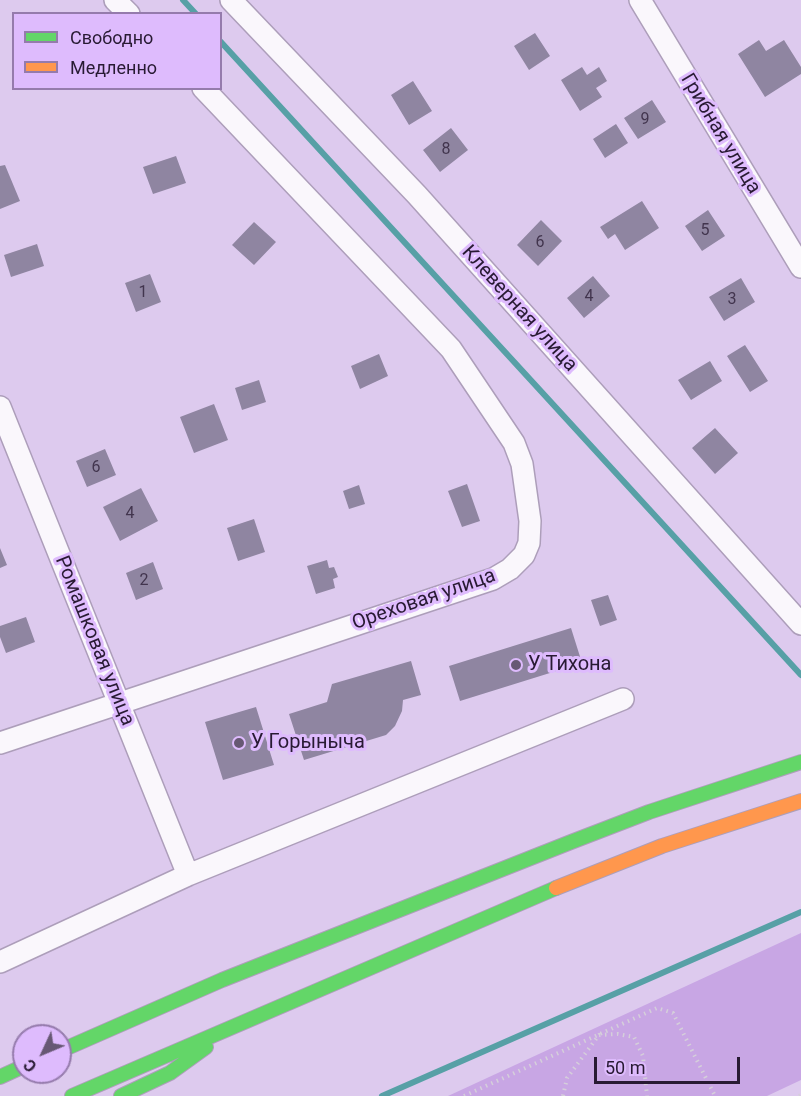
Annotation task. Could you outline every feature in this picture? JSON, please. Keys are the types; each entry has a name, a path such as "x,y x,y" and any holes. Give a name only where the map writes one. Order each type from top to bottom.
{"main road":[{"path":"72,1046 222,980 571,842 649,812 801,762"},
{"path":"72,1096 584,876 662,846 801,801"},
{"path":"121,1096 170,1073 243,1021"}],"street":[{"path":"115,0 127,12"},
{"name":"Клеверная улица","path":"231,0 417,195 801,624"},
{"name":"Грибная улица","path":"640,0 801,267"},
{"name":"Ореховая улица","path":"0,743 493,579 510,569 524,555 529,543 530,521 522,464 518,453 498,417 451,349 205,90"},
{"name":"Ромашковая улица","path":"0,407 188,875"},
{"path":"0,962 188,875 623,699"}],"path":[{"path":"464,1096 657,1008 673,1013 715,1096"},
{"path":"599,1035 618,1034 634,1038 643,1056 647,1096"},
{"path":"563,1096 567,1078 599,1035"}],"shaded area":[{"path":"801,933 801,1080 767,1096 448,1096"}],"building":[{"path":"535,33 550,56 529,70 514,46"},
{"path":"759,40 766,51 784,40 801,67 801,74 765,97 738,54"},
{"path":"582,67 587,75 599,67 607,81 596,88 602,97 580,111 561,80"},
{"path":"413,81 432,111 409,125 391,95"},
{"path":"652,100 666,122 638,139 624,118"},
{"path":"616,124 628,143 605,158 593,139"},
{"path":"451,128 468,150 440,172 423,150"},
{"path":"176,156 186,183 153,194 143,167"},
{"path":"5,165 20,201 0,209 0,166"},
{"path":"642,201 659,228 625,250 615,234 608,239 600,227"},
{"path":"708,210 725,236 702,251 685,226"},
{"path":"541,220 562,241 538,266 517,245"},
{"path":"254,222 276,242 254,265 232,245"},
{"path":"37,244 44,266 11,277 4,255"},
{"path":"150,274 161,302 136,312 125,283"},
{"path":"593,276 610,296 584,318 567,298"},
{"path":"741,278 755,302 724,321 709,297"},
{"path":"745,345 768,381 750,392 727,356"},
{"path":"379,354 388,376 360,389 351,366"},
{"path":"710,361 722,381 691,400 678,380"},
{"path":"259,380 266,402 242,410 235,388"},
{"path":"214,404 228,440 194,453 180,417"},
{"path":"715,428 738,453 715,474 692,448"},
{"path":"105,449 116,475 87,487 76,461"},
{"path":"467,484 480,521 462,527 448,491"},
{"path":"359,485 365,504 349,509 343,491"},
{"path":"141,488 158,521 120,541 103,507"},
{"path":"254,519 265,552 238,561 227,528"},
{"path":"0,548 7,565 0,568"},
{"path":"327,560 329,568 334,567 338,577 333,579 335,588 316,594 307,566"},
{"path":"153,562 163,589 136,600 126,573"},
{"path":"608,595 617,620 600,626 591,600"},
{"path":"26,617 35,642 6,653 0,637 0,626"},
{"name":"У Тихона","path":"571,628 582,663 460,701 449,666"},
{"path":"411,661 421,695 403,700 402,711 395,726 386,735 304,760 289,714 327,702 332,684"},
{"name":"У Горыныча","path":"256,707 274,765 223,780 205,722"}],"waterway":[{"path":"183,0 194,12"},
{"path":"222,43 801,675"},
{"path":"382,1096 801,912"}],"traffic: fast":[{"path":"72,1046 222,980 571,842 649,812 801,762"},
{"path":"72,1096 556,888"},
{"path":"121,1096 170,1073 206,1047"},
{"path":"0,1077 12,1072"}],"traffic: slow":[{"path":"556,888 662,846 801,801"}],"place":[{"name":"У Тихона","path":"516,665"},
{"name":"У Горыныча","path":"239,743"}]}
